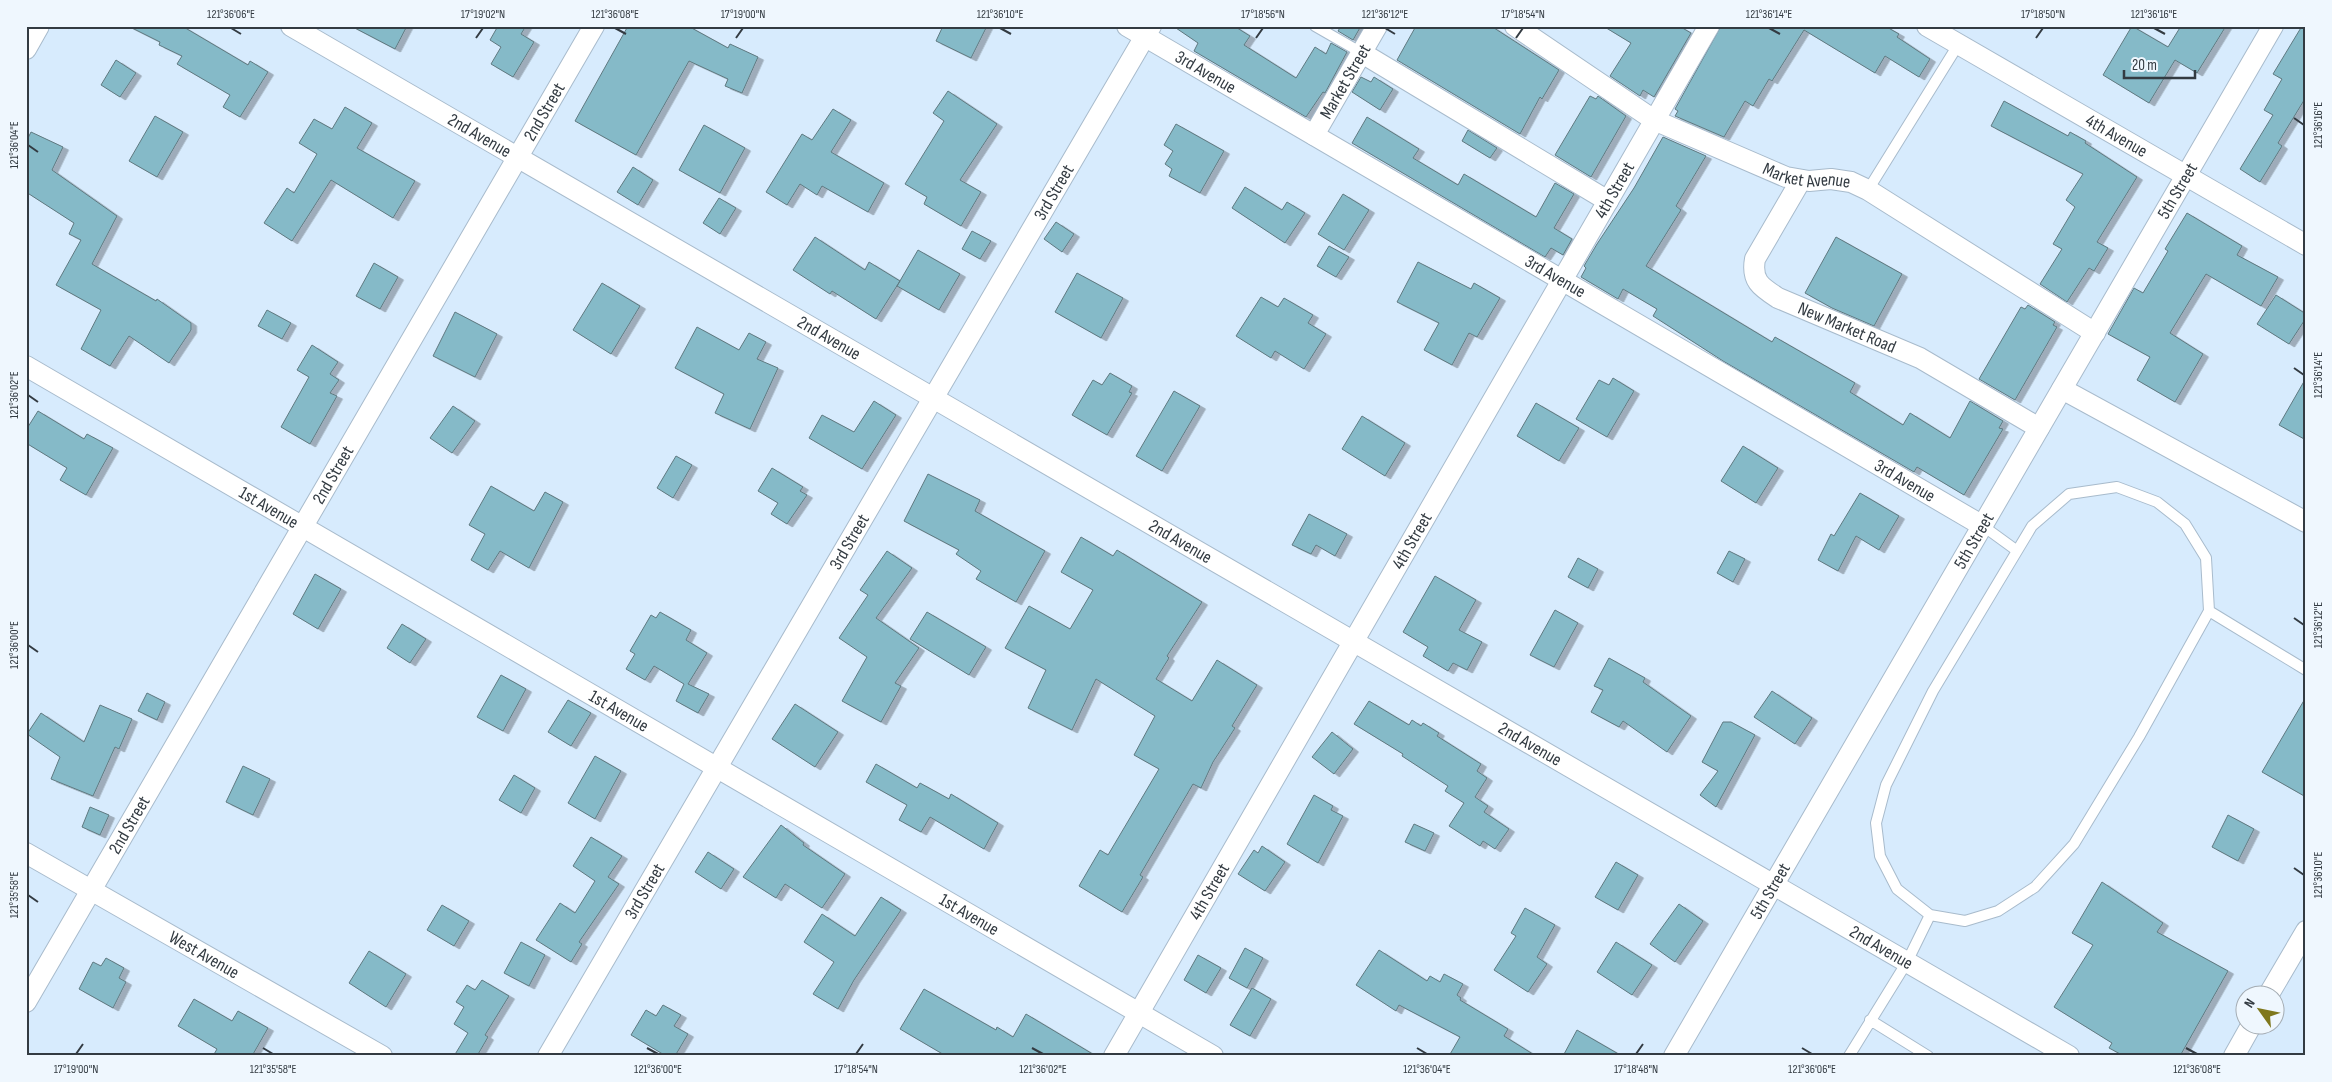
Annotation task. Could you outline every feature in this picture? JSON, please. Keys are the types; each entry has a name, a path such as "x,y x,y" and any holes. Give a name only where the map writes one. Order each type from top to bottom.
{"street":[{"path":"26,49 39,26"},
{"name":"2nd Avenue","path":"291,26 2070,1056"},
{"name":"2nd Street","path":"26,1002 594,26"},
{"name":"3rd Avenue","path":"1127,26 1148,31 1314,135 1982,526"},
{"name":"Market Street","path":"1314,135 1377,26"},
{"name":"Market Avenue","path":"1515,26 1654,120 1786,177 1810,181 1831,179 1851,182 1868,190 2095,333"},
{"name":"4th Street","path":"1114,1056 1709,26"},
{"name":"4th Avenue","path":"1927,26 2306,245"},
{"name":"5th Street","path":"1674,1056 2273,26"},
{"name":"3rd Street","path":"548,1056 1148,31"},
{"path":"1362,53 1608,201"},
{"name":"New Market Road","path":"1801,180 1755,259 1753,272 1761,287 1778,298 1920,358 2039,428"},
{"name":"1st Avenue","path":"26,366 1213,1056"},
{"path":"2062,389 2306,522"},
{"name":"West Avenue","path":"26,853 382,1056"},
{"path":"2275,984 2306,931"},
{"path":"2234,1056 2246,1034"}],"lane":[{"path":"1316,26 1362,53"},
{"path":"1868,190 1958,45"},
{"path":"2117,487 2157,502 2185,524 2206,558 2209,611 2139,737 2074,844 2035,887 1998,911 1964,921 1930,915 1897,888 1880,856 1876,823 1886,785 1933,691 2032,526 2069,494 2117,487"},
{"path":"1982,526 2016,550"},
{"path":"2209,611 2306,670"},
{"path":"1849,1056 1907,962 1930,915"},
{"path":"1870,1020 1928,1056"}],"building":[{"path":"128,26 182,26 248,65 250,61 268,72 240,117 223,107 230,95 177,64 182,56 159,45 160,42"},
{"path":"351,26 407,26 395,49"},
{"path":"498,26 526,26 521,34 534,42 513,77 491,64 501,47 490,40"},
{"path":"628,26 688,26 728,48 730,44 758,57 742,93 725,86 728,79 689,61 636,155 575,121"},
{"path":"943,26 987,26 971,58 936,41"},
{"path":"1173,26 1234,26 1250,36 1244,45 1296,78 1315,47 1326,54 1331,43 1347,52 1325,93 1323,92 1306,117 1194,51 1198,43"},
{"path":"1341,26 1361,26 1353,40 1338,31"},
{"path":"1416,26 1491,26 1559,70 1542,99 1540,97 1520,134 1397,60"},
{"path":"1603,26 1679,26 1691,33 1654,97 1643,90 1640,96 1610,76 1631,43"},
{"path":"1721,26 1885,26 1899,34 1897,37 1930,59 1919,77 1885,56 1875,73 1804,30 1772,81 1769,79 1753,106 1745,101 1724,137 1675,116 1678,111 1675,109"},
{"path":"2132,26 2168,47 2181,26 2226,26 2197,73 2175,60 2149,103 2103,75"},
{"path":"2302,26 2306,26 2306,97 2278,143 2282,146 2260,182 2240,169 2273,115 2264,110 2282,79 2273,74"},
{"path":"116,60 136,73 120,97 101,85"},
{"path":"1361,77 1371,82 1374,77 1393,89 1380,110 1352,92"},
{"path":"948,91 997,124 960,180 981,192 961,226 924,204 927,197 905,184 944,121 933,113"},
{"path":"1590,96 1596,99 1598,96 1626,116 1591,177 1555,155"},
{"path":"2004,101 2068,136 2070,132 2086,141 2085,143 2137,177 2097,242 2108,248 2094,271 2089,268 2067,302 2040,284 2062,249 2053,244 2075,207 2066,200 2083,174 1991,126"},
{"path":"345,107 372,123 357,148 415,181 393,218 331,180 292,241 264,223 287,188 294,193 317,154 299,143 314,119 332,129"},
{"path":"833,109 851,120 831,152 884,183 868,212 822,186 817,195 800,184 787,205 766,192 802,134 812,140"},
{"path":"155,116 183,132 157,177 129,161"},
{"path":"1367,117 1419,149 1413,158 1458,185 1464,174 1536,217 1555,183 1574,194 1554,228 1572,239 1563,255 1551,248 1545,257 1352,143"},
{"path":"1176,124 1224,151 1200,193 1169,176 1172,169 1165,164 1173,151 1164,145"},
{"path":"704,125 745,148 720,193 679,170"},
{"path":"1468,130 1497,148 1490,158 1462,141"},
{"path":"31,132 63,147 52,170 117,216 92,264 156,301 157,299 191,323 191,330 169,363 129,336 110,366 81,349 101,310 56,285 81,240 69,234 74,223 26,192 26,142"},
{"path":"1663,137 1706,156 1676,206 1681,210 1646,266 1772,342 1775,337 1855,383 1850,392 1903,425 1910,413 1950,438 1970,401 2003,421 1999,428 2003,429 1964,495 1917,467 1914,472 1723,361 1653,316 1657,309 1623,289 1618,299 1581,277 1586,268 1584,266 1634,188"},
{"path":"633,167 653,180 638,205 617,192"},
{"path":"1245,187 1282,210 1287,202 1305,213 1285,243 1232,208"},
{"path":"1343,194 1369,210 1344,250 1318,234"},
{"path":"719,198 736,208 720,234 703,223"},
{"path":"2187,213 2242,246 2237,255 2278,277 2261,306 2206,274 2170,333 2203,354 2175,402 2137,380 2150,357 2108,334 2134,288 2143,293 2168,251 2165,249"},
{"path":"1056,222 1074,234 1062,252 1044,239"},
{"path":"972,231 991,241 980,259 962,249"},
{"path":"815,237 865,270 869,262 900,281 876,319 832,291 830,294 793,270"},
{"path":"1836,237 1902,274 1874,326 1832,308 1805,293"},
{"path":"1329,246 1349,257 1336,277 1317,266"},
{"path":"918,250 960,274 939,310 897,286"},
{"path":"1418,262 1471,289 1474,283 1500,298 1477,337 1469,333 1452,365 1424,350 1439,323 1397,302"},
{"path":"374,263 398,277 380,309 356,296"},
{"path":"1077,273 1123,298 1101,338 1055,312"},
{"path":"602,283 640,306 611,354 573,330"},
{"path":"2276,295 2306,314 2306,318 2289,344 2257,324"},
{"path":"1261,297 1278,307 1284,298 1313,315 1308,323 1326,334 1304,369 1275,351 1271,358 1236,336"},
{"path":"2028,305 2055,322 2053,325 2057,327 2015,400 1979,379 2021,307 2025,309"},
{"path":"267,310 291,323 282,339 258,326"},
{"path":"455,312 497,334 475,377 433,356"},
{"path":"697,327 739,350 749,333 766,342 757,359 778,368 750,429 715,413 724,394 675,368"},
{"path":"312,345 338,362 330,374 339,380 330,393 337,396 310,444 281,427 309,377 297,370"},
{"path":"1110,373 1132,386 1129,392 1132,393 1107,435 1072,415 1093,380 1102,385"},
{"path":"1613,378 1634,391 1607,437 1576,419 1599,380 1609,385"},
{"path":"2306,378 2306,440 2279,425"},
{"path":"1174,391 1200,406 1162,471 1136,456"},
{"path":"874,401 896,415 862,469 809,438 822,415 854,432"},
{"path":"1536,403 1579,428 1559,461 1517,436"},
{"path":"453,406 475,421 452,453 430,438"},
{"path":"38,411 84,439 87,434 113,448 86,495 60,480 67,468 26,443 26,430"},
{"path":"1362,416 1405,443 1385,476 1342,449"},
{"path":"1743,446 1778,468 1756,503 1721,481"},
{"path":"676,456 692,465 673,498 657,488"},
{"path":"772,468 803,487 800,491 807,495 787,524 771,514 778,503 758,491"},
{"path":"928,474 980,500 975,511 1045,551 1016,602 976,579 981,571 956,554 959,550 904,521"},
{"path":"491,486 534,511 545,492 563,502 529,568 500,551 488,570 471,560 485,534 469,525"},
{"path":"1860,493 1899,516 1879,550 1856,536 1838,571 1818,560 1831,534 1834,536"},
{"path":"1309,514 1347,534 1335,556 1316,545 1311,554 1292,545"},
{"path":"1081,537 1113,556 1117,550 1202,602 1167,656 1169,658 1156,679 1192,701 1217,660 1257,685 1232,726 1235,728 1213,762 1201,788 1193,784 1140,875 1143,877 1122,912 1079,886 1100,850 1108,855 1159,769 1134,755 1155,716 1096,679 1072,730 1028,708 1046,670 1005,648 1029,606 1070,629 1093,590 1061,572"},
{"path":"887,551 912,568 876,618 919,648 895,683 901,686 881,722 842,701 867,657 839,638 868,595 860,590"},
{"path":"1729,551 1745,559 1733,582 1717,573"},
{"path":"1578,558 1598,569 1588,588 1568,577"},
{"path":"315,574 341,589 318,629 293,614"},
{"path":"1435,576 1476,600 1459,630 1482,642 1467,670 1453,663 1448,671 1423,656 1428,647 1403,632"},
{"path":"1555,610 1578,623 1554,667 1530,655"},
{"path":"660,612 691,630 686,640 707,653 688,684 709,694 698,713 676,701 684,684 654,666 645,680 626,669 635,654 630,651 651,615 656,618"},
{"path":"927,612 986,647 969,675 910,639"},
{"path":"402,624 426,639 410,663 387,648"},
{"path":"1609,658 1645,678 1643,682 1691,716 1667,752 1623,721 1619,727 1591,712 1603,690 1594,686"},
{"path":"501,675 526,689 503,731 477,717"},
{"path":"1772,691 1812,718 1795,744 1754,717"},
{"path":"147,693 165,702 157,720 138,711"},
{"path":"2306,697 2306,797 2262,772"},
{"path":"568,700 591,713 571,746 548,732"},
{"path":"1369,701 1409,725 1412,720 1421,726 1423,723 1439,733 1437,736 1481,764 1477,771 1487,778 1475,797 1488,806 1484,812 1509,829 1495,849 1483,841 1480,846 1449,826 1464,803 1445,791 1448,786 1402,756 1403,754 1354,724"},
{"path":"795,704 838,732 815,767 772,739"},
{"path":"100,705 132,719 119,749 115,747 93,796 51,779 60,757 27,734 41,713 84,742"},
{"path":"1723,722 1731,722 1755,735 1716,807 1700,795 1718,771 1702,762"},
{"path":"1332,732 1353,749 1334,774 1312,757"},
{"path":"595,756 621,771 595,819 568,803"},
{"path":"876,764 917,788 920,783 949,799 951,794 998,823 984,849 930,817 921,832 899,820 907,805 866,782"},
{"path":"243,766 270,779 253,815 226,802"},
{"path":"514,775 535,788 521,813 499,800"},
{"path":"1314,795 1333,806 1331,810 1343,816 1318,863 1287,844"},
{"path":"90,807 109,815 100,835 82,827"},
{"path":"2228,815 2254,829 2238,861 2212,847"},
{"path":"1414,824 1434,833 1425,851 1405,842"},
{"path":"781,825 804,843 803,845 845,874 822,908 785,884 776,898 743,877"},
{"path":"591,837 622,856 608,877 619,884 579,942 582,944 571,962 536,940 560,903 575,913 595,881 573,866"},
{"path":"1262,846 1285,862 1265,891 1238,874 1254,850 1258,853"},
{"path":"708,852 734,869 721,889 695,872"},
{"path":"1616,862 1638,875 1618,910 1595,897"},
{"path":"2102,882 2163,923 2157,932 2228,971 2180,1056 2124,1056 2109,1048 2112,1043 2054,1007 2093,945 2072,933"},
{"path":"881,897 901,910 854,980 838,1009 813,994 834,962 804,942 822,914 855,936"},
{"path":"1679,904 1703,921 1675,962 1650,944"},
{"path":"442,905 469,921 454,946 427,930"},
{"path":"1525,908 1555,925 1537,957 1547,964 1528,992 1494,970 1516,936 1511,933"},
{"path":"521,942 545,955 529,986 504,973"},
{"path":"1616,942 1652,965 1632,995 1597,972"},
{"path":"1245,948 1263,958 1247,988 1229,978"},
{"path":"1379,950 1427,981 1430,976 1440,982 1444,974 1463,984 1457,995 1461,998 1460,1000 1508,1029 1504,1036 1536,1056 1449,1056 1460,1037 1399,1005 1396,1011 1356,985"},
{"path":"369,951 406,974 386,1007 349,983"},
{"path":"1198,955 1221,968 1206,993 1184,980"},
{"path":"106,958 124,968 119,978 126,982 113,1008 79,989 93,962 101,966"},
{"path":"482,980 509,996 485,1035 488,1037 477,1056 454,1056 468,1033 454,1024 464,1007 456,1002 467,985 475,990"},
{"path":"1252,988 1271,999 1250,1036 1230,1025"},
{"path":"924,989 996,1030 997,1027 1013,1037 1026,1014 1096,1056 946,1056 900,1029"},
{"path":"194,999 232,1021 238,1011 268,1028 252,1056 213,1056 217,1049 178,1026"},
{"path":"663,1005 681,1015 674,1026 688,1034 675,1056 666,1056 631,1035 646,1010 656,1016"},
{"path":"1577,1030 1622,1056 1563,1056"}]}
